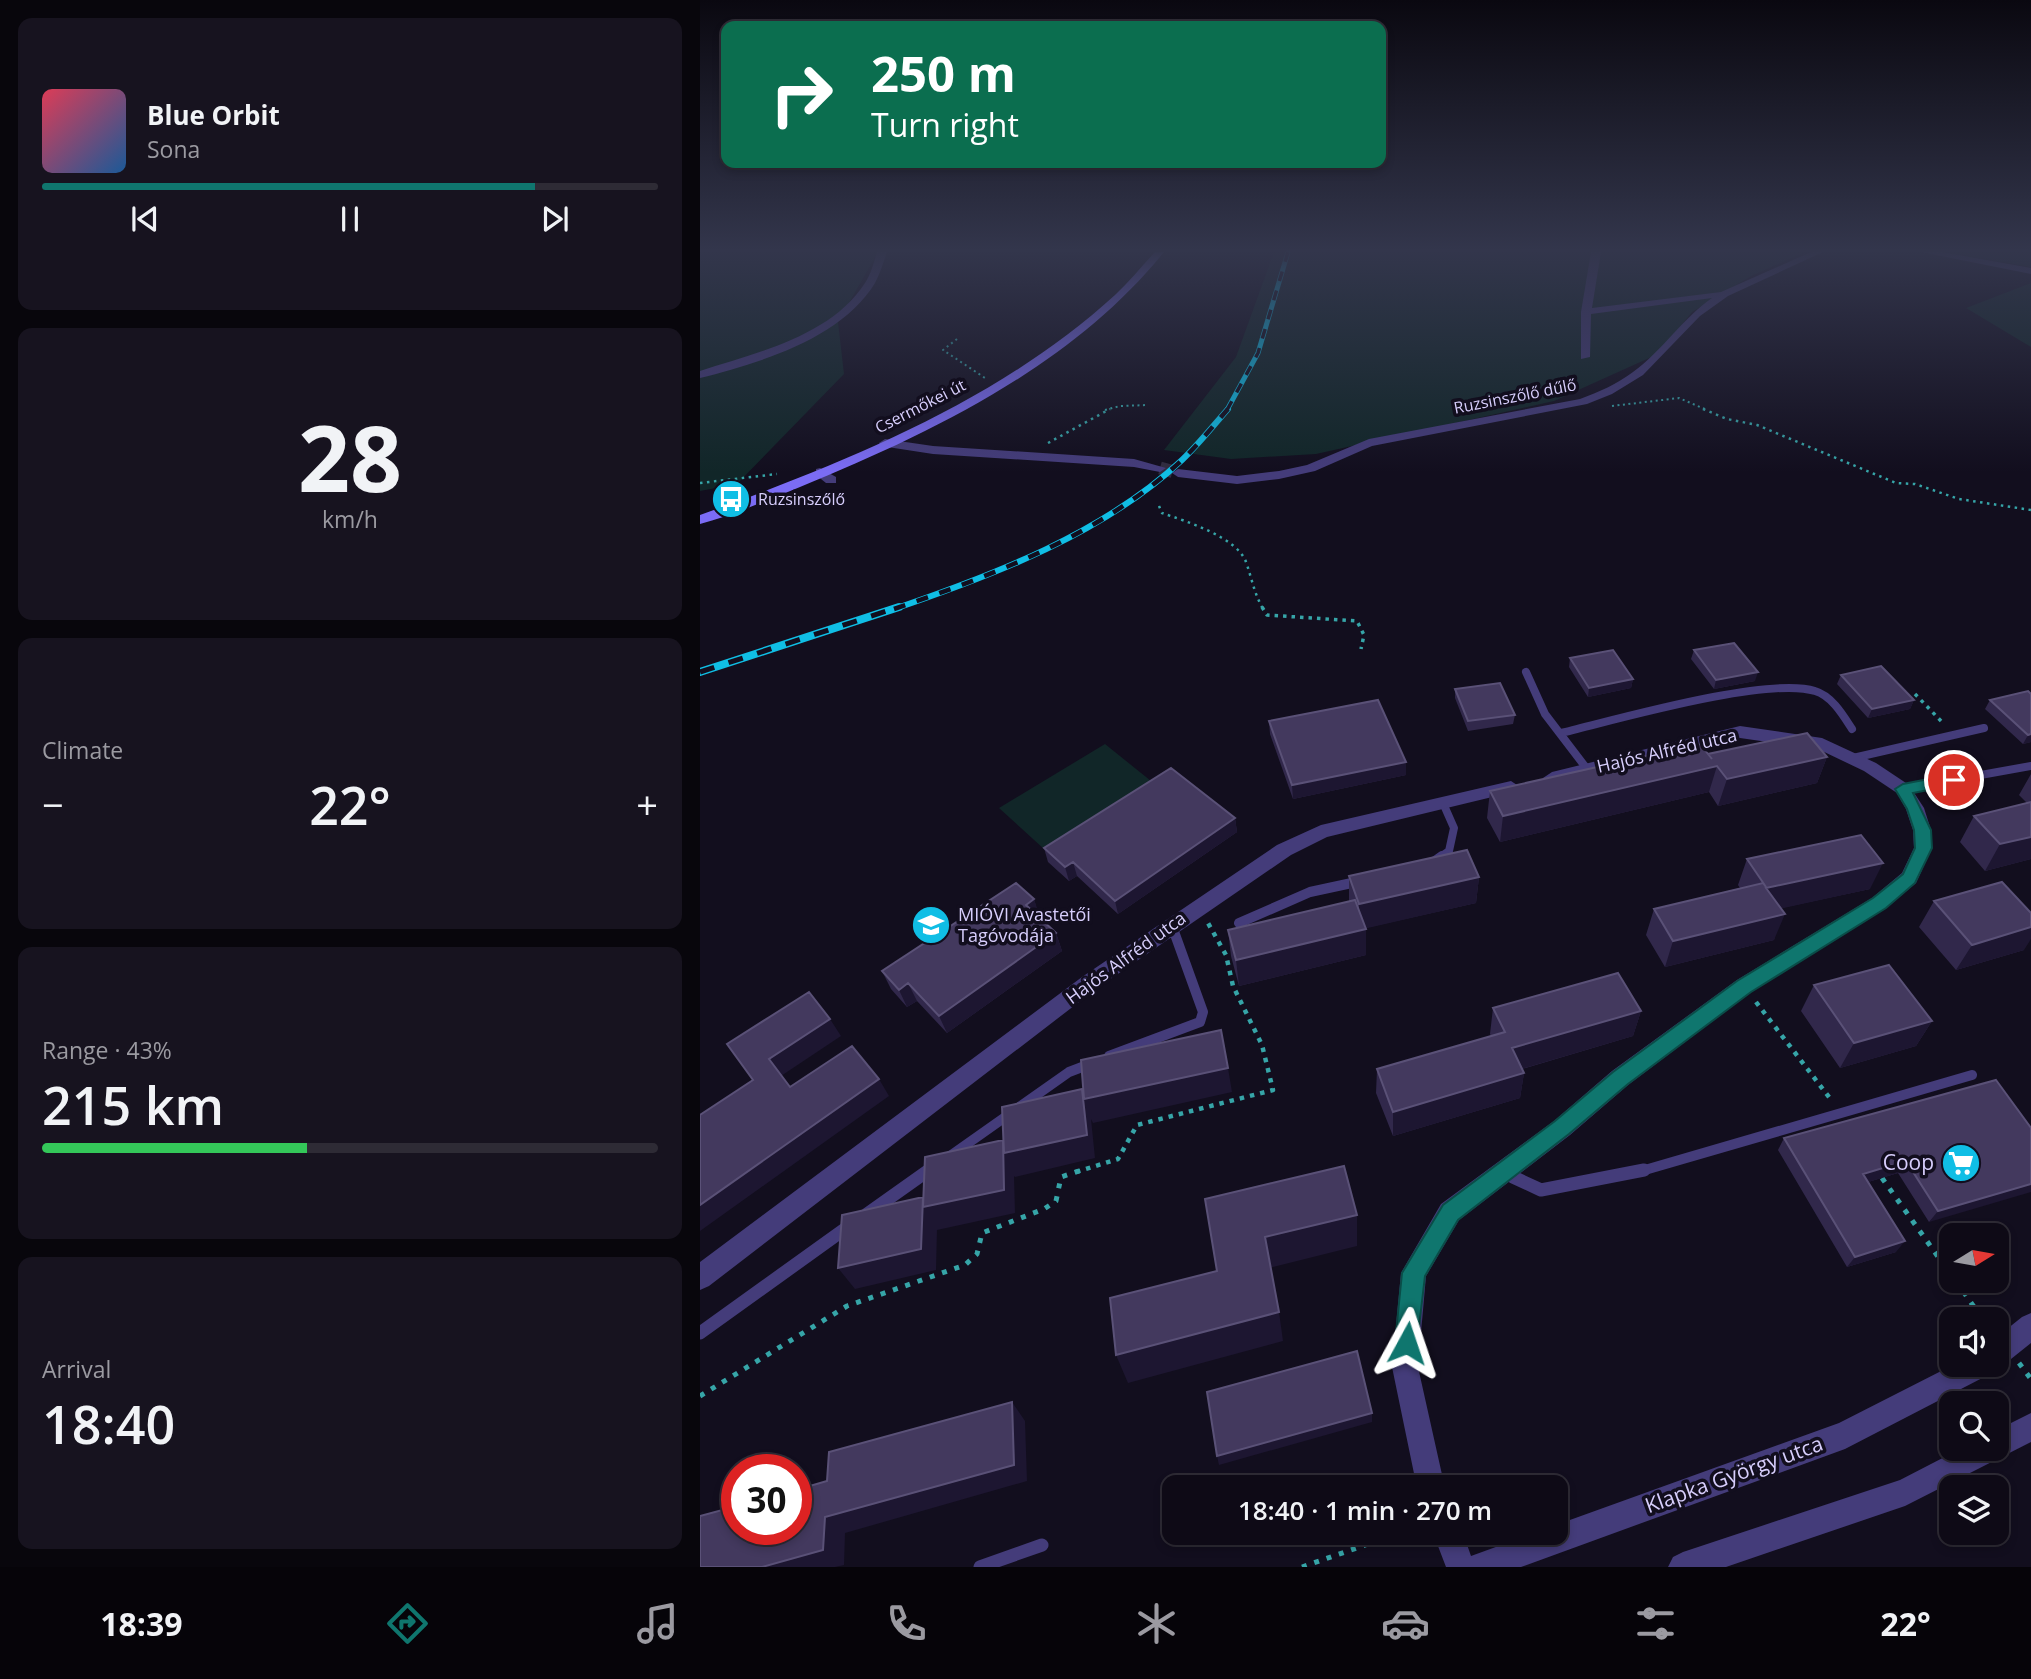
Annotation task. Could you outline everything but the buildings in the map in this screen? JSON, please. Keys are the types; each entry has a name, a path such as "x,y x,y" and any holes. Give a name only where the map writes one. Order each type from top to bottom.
{"main road":[{"name":"Csermőkei út","path":"700,520 803,480 825,476 999,384 1054,349 1084,325"}],"street":[{"path":"700,375 794,341 823,325"},
{"path":"1585,357 1586,325"},
{"name":"Ruzsinszőlő dűlő","path":"1178,473 1237,480 1279,475 1311,468 1369,443 1583,402 1608,392 1639,373 1685,325"},
{"path":"885,443 933,450 1134,463 1160,468"},
{"name":"Hajós Alfréd utca","path":"700,1277 1089,983 1284,850 1321,832 1740,732 1822,744 1870,767 1903,789 1915,808 1922,830 1923,848 1909,878 1879,903 1744,986 1450,1212 1414,1273 1405,1367 1428,1475"},
{"path":"2009,1344 2031,1326"},
{"name":"Klapka György utca","path":"1480,1567 1845,1435 1958,1377"},
{"path":"2009,1439 2031,1427"},
{"path":"1683,1567 1905,1492 1966,1461"},
{"path":"1453,1545 1461,1567"}],"lane":[{"path":"1526,672 1545,714 1587,769"},
{"path":"1561,733 1723,698 1798,687 1814,690 1826,698 1841,711 1852,729"},
{"path":"1851,759 1984,728"},
{"path":"1903,789 2031,766"},
{"path":"1426,866 1449,851 1454,828 1443,803"},
{"path":"1239,923 1310,892 1374,878"},
{"path":"700,1333 1069,1072 1155,1037 1200,1023 1203,1012 1172,925"},
{"path":"1505,1168 1513,1177 1541,1190 1622,1177 1843,1115 1972,1075"},
{"path":"980,1567 1042,1545"}],"path":[{"path":"957,339 943,350 979,376 999,384"},
{"path":"1610,407 1679,398 1727,419 1758,425 1801,446 1896,483 1915,484 1959,499 2031,510"},
{"path":"1026,456 1104,408 1122,404 1148,405"},
{"path":"700,483 778,474 803,480"},
{"path":"1159,506 1162,513 1213,531 1244,559 1252,590 1266,615 1314,621 1357,621 1364,635 1361,649"},
{"path":"1915,694 1943,723"},
{"path":"700,1396 847,1306 965,1265 977,1254 982,1233 1044,1209 1056,1201 1057,1185 1061,1178 1118,1159 1137,1125 1273,1090 1262,1045 1233,986 1226,954 1205,918"},
{"path":"1744,986 1843,1115"},
{"path":"1882,1178 1939,1258"},
{"path":"1302,1567 1365,1545"}],"green space":[{"path":"700,325 838,325 844,374 737,484 700,491"},
{"path":"1248,325 1681,325 1658,354 1554,401 1316,454 1231,459 1164,450 1236,357"},
{"path":"1995,325 2031,325 2031,347"},
{"path":"1105,744 1151,781 1044,849 999,808"}],"tunnel":[{"path":"1160,468 1178,473"}],"railway":[{"path":"1227,410 1258,353 1266,325"},
{"path":"894,609 1009,566 1083,530 1151,486 1182,460 1228,409"},
{"path":"700,672 899,607"}],"place":[{"name":"Ruzsinszőlő","path":"731,499"},
{"name":"MIÓVI Avastetői Tagóvodája","path":"931,925"},
{"name":"Coop","path":"1961,1163"}],"route":[{"path":"1407,1343 1414,1273 1450,1212 1505,1168 1562,1128 1620,1078 1744,986 1879,903 1909,878 1923,848 1922,830 1915,808 1903,789 1954,780"}]}
